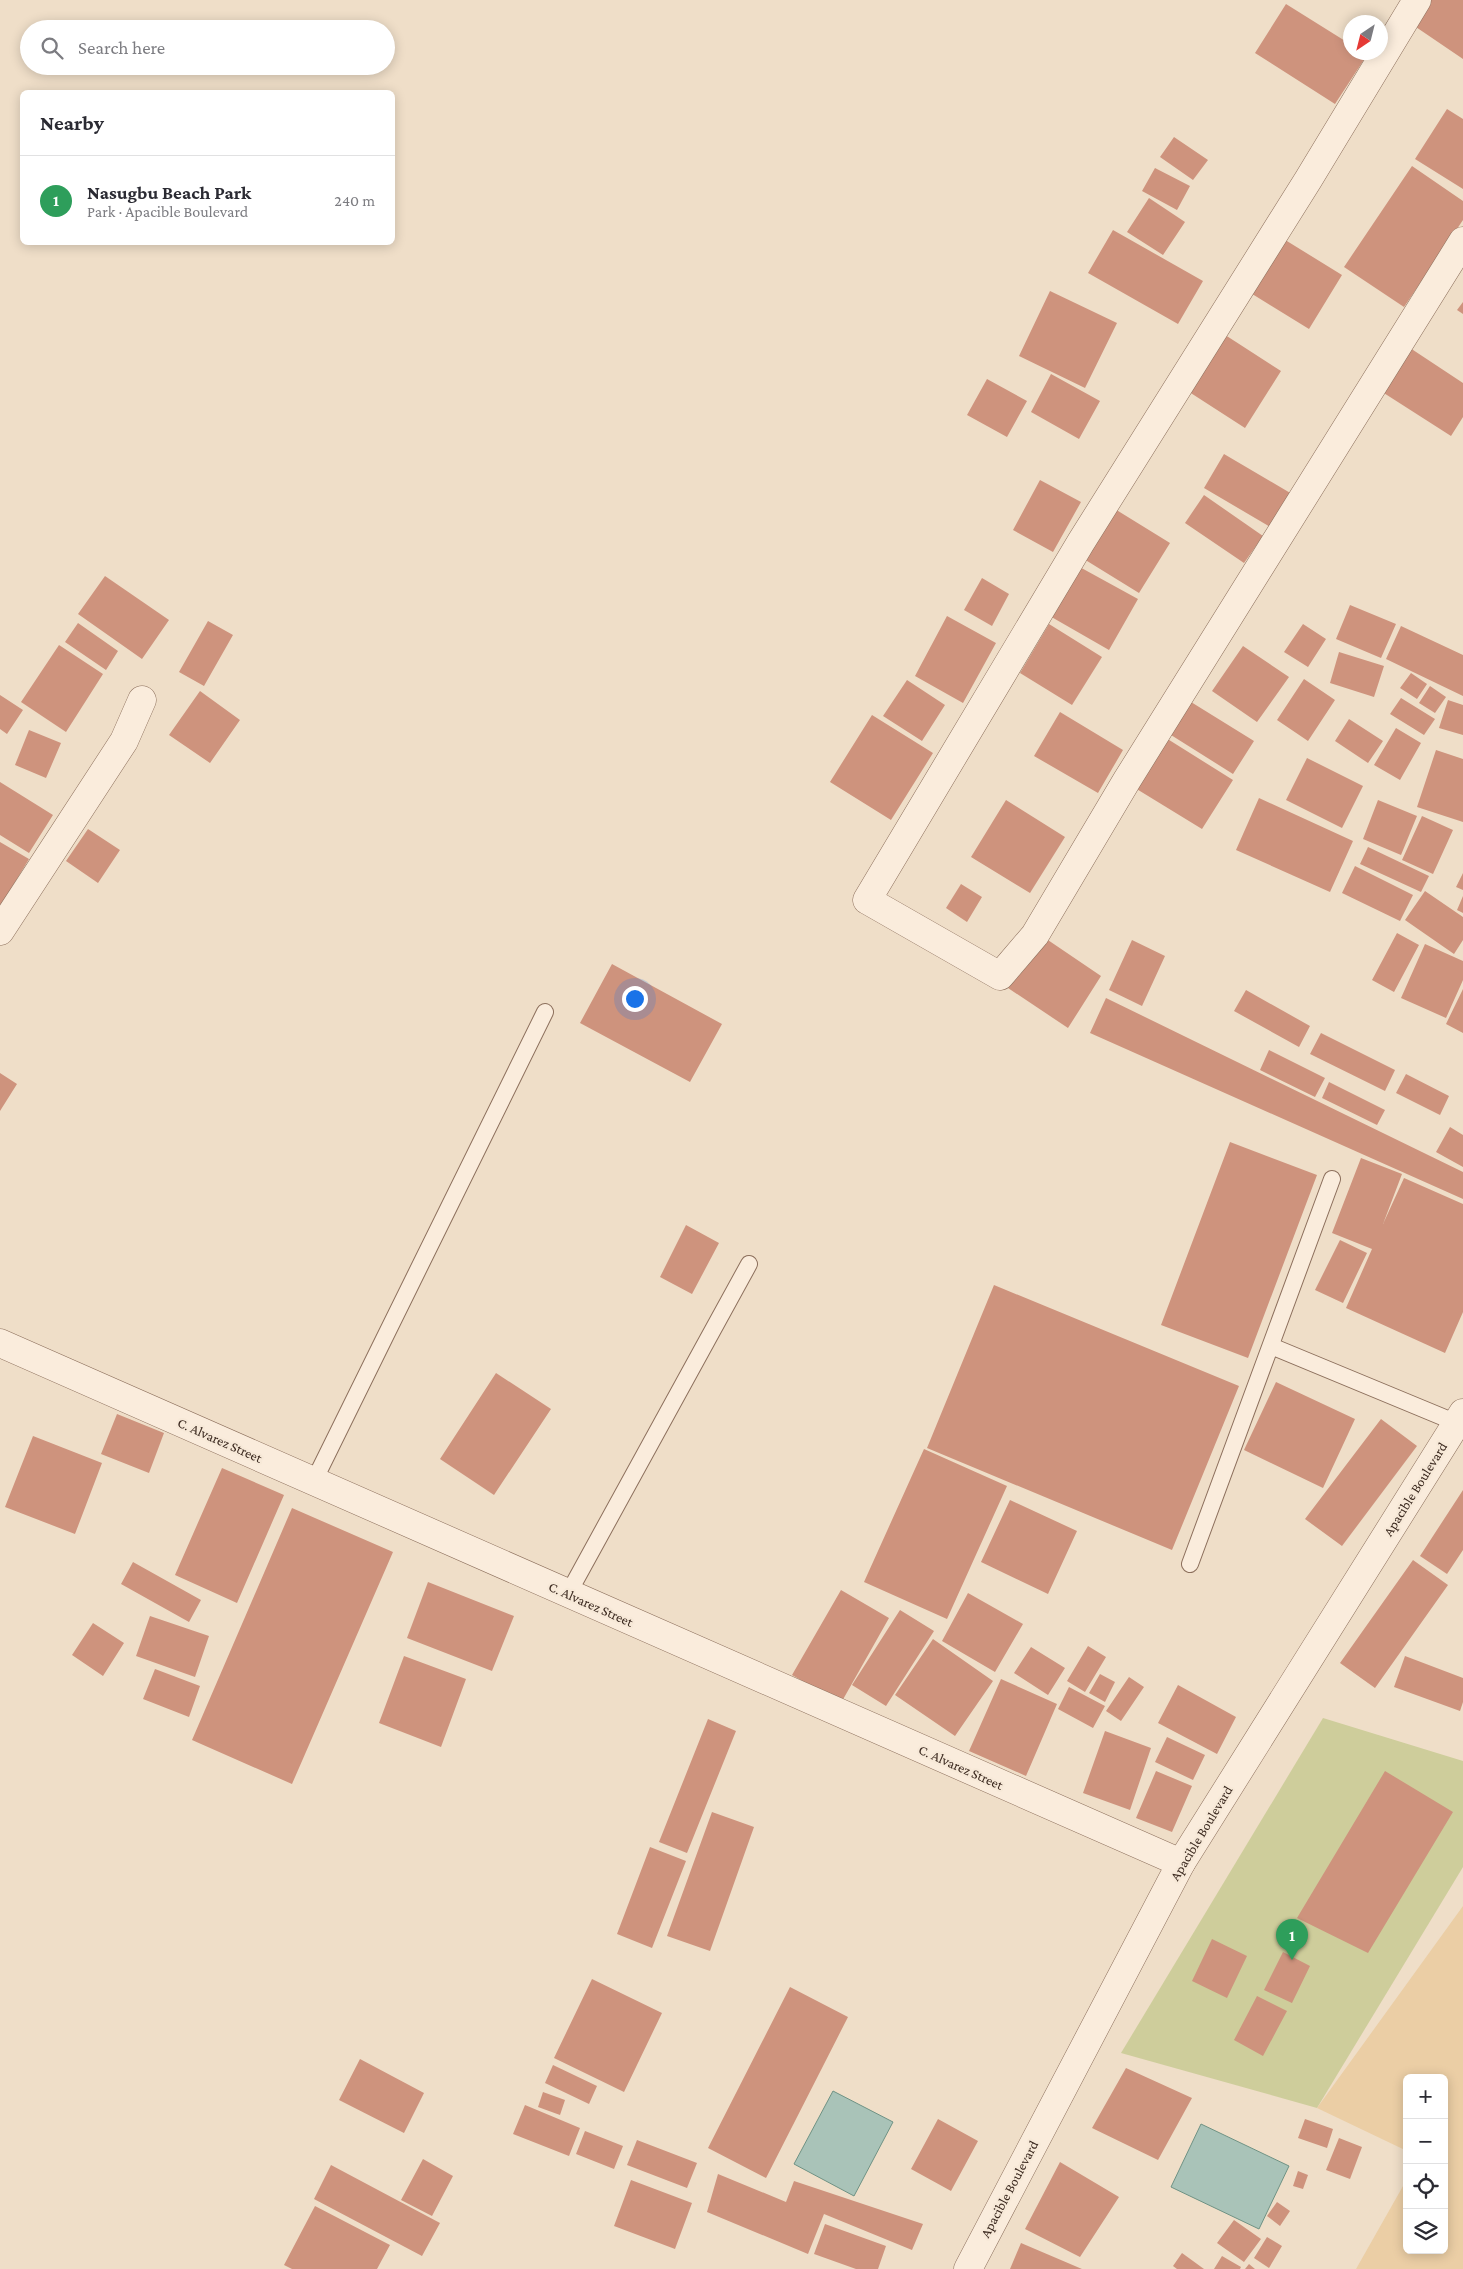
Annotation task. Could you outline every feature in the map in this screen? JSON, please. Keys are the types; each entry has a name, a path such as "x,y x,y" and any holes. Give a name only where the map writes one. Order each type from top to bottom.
{"street":[{"path":"1417,0 1308,180 1081,542 867,900 1000,976 1035,935 1127,780 1463,240"},
{"path":"0,931 124,740 142,700"},
{"name":"C. Alvarez Street","path":"0,1344 1181,1863"},
{"name":"Apacible Boulevard","path":"968,2269 1181,1863 1460,1418"}],"lane":[{"path":"314,1481 546,1012"},
{"path":"1190,1564 1332,1179"},
{"path":"568,1594 749,1264"},
{"path":"1271,1346 1460,1418"}],"shaded area":[{"path":"1323,1718 1463,1761 1463,1867 1317,2108 1121,2053"},
{"path":"833,2091 893,2122 854,2196 794,2164"},
{"path":"1201,2124 1289,2166 1259,2229 1171,2187"}],"sand":[{"path":"1463,1906 1463,2269 1356,2269 1403,2186 1403,2254 1448,2254 1448,2074 1403,2074 1403,2149 1317,2108"}],"building":[{"path":"1426,0 1463,0 1463,59 1410,23"},
{"path":"1286,4 1343,40 1343,60 1364,60 1335,104 1255,53"},
{"path":"1447,109 1463,119 1463,189 1415,159"},
{"path":"1174,137 1208,160 1193,180 1160,157"},
{"path":"1412,166 1463,201 1463,220 1404,307 1344,267"},
{"path":"1155,168 1190,186 1177,210 1142,191"},
{"path":"1149,198 1185,222 1163,255 1127,232"},
{"path":"1113,230 1203,281 1178,324 1088,273"},
{"path":"1282,238 1342,275 1309,329 1249,292"},
{"path":"1050,291 1117,323 1085,388 1019,356"},
{"path":"1463,302 1463,314 1457,310"},
{"path":"1219,331 1281,371 1245,428 1183,388"},
{"path":"1404,344 1463,383 1463,417 1451,436 1376,388"},
{"path":"1051,374 1100,401 1079,439 1031,412"},
{"path":"987,379 1027,401 1007,437 967,415"},
{"path":"1224,454 1292,494 1272,528 1204,488"},
{"path":"1040,480 1081,502 1053,552 1013,530"},
{"path":"1204,495 1263,536 1244,563 1185,523"},
{"path":"1110,506 1170,543 1139,593 1079,556"},
{"path":"1076,565 1138,599 1109,650 1048,615"},
{"path":"105,576 169,620 142,659 78,614"},
{"path":"982,578 1009,594 992,626 964,610"},
{"path":"1350,605 1396,624 1381,658 1336,639"},
{"path":"947,616 996,643 963,703 915,676"},
{"path":"208,621 233,635 204,686 179,672"},
{"path":"78,623 118,651 106,670 65,642"},
{"path":"1049,624 1102,657 1072,705 1020,673"},
{"path":"1303,624 1326,639 1308,667 1284,652"},
{"path":"1401,626 1463,655 1463,696 1386,659"},
{"path":"59,645 103,674 66,732 21,702"},
{"path":"1243,646 1289,677 1257,722 1212,691"},
{"path":"1339,652 1384,666 1374,697 1330,683"},
{"path":"1411,673 1427,684 1417,699 1400,688"},
{"path":"1304,679 1335,700 1308,741 1277,720"},
{"path":"907,680 945,705 922,741 883,716"},
{"path":"1430,686 1446,697 1435,713 1419,703"},
{"path":"200,691 240,720 210,763 169,735"},
{"path":"0,695 23,710 7,734 0,729"},
{"path":"1401,698 1435,719 1424,735 1390,714"},
{"path":"1448,700 1463,705 1463,735 1439,728"},
{"path":"1191,702 1254,741 1233,774 1171,735"},
{"path":"1060,712 1123,750 1098,793 1034,756"},
{"path":"872,715 933,753 891,820 830,782"},
{"path":"1349,719 1383,741 1368,763 1335,741"},
{"path":"1396,728 1421,743 1400,780 1374,765"},
{"path":"29,730 61,743 46,778 15,765"},
{"path":"1166,738 1233,780 1202,829 1135,788"},
{"path":"1436,750 1463,759 1463,822 1417,807"},
{"path":"1307,758 1363,786 1342,828 1286,800"},
{"path":"0,782 53,815 29,853 0,835"},
{"path":"1259,798 1353,841 1330,892 1236,850"},
{"path":"1006,800 1065,837 1030,893 971,857"},
{"path":"1378,800 1417,816 1401,855 1363,839"},
{"path":"1422,816 1453,830 1433,874 1402,860"},
{"path":"88,829 120,850 98,883 66,861"},
{"path":"0,842 29,859 0,907"},
{"path":"1368,847 1429,876 1421,892 1360,864"},
{"path":"1355,866 1413,895 1400,921 1342,893"},
{"path":"1463,873 1463,890 1456,887"},
{"path":"961,884 982,897 967,922 946,908"},
{"path":"1425,891 1463,917 1463,940 1454,954 1405,920"},
{"path":"1463,896 1463,913 1457,910"},
{"path":"1397,933 1419,945 1394,992 1372,980"},
{"path":"1042,936 1101,976 1068,1028 1008,988"},
{"path":"1132,940 1165,956 1142,1006 1109,990"},
{"path":"1425,944 1463,961 1463,980 1446,1018 1401,998"},
{"path":"612,964 722,1024 690,1082 580,1023"},
{"path":"1463,989 1463,1033 1446,1024"},
{"path":"1246,990 1310,1026 1299,1047 1234,1011"},
{"path":"1106,998 1463,1172 1463,1199 1090,1033"},
{"path":"1321,1033 1395,1070 1385,1091 1310,1054"},
{"path":"1269,1050 1325,1078 1315,1097 1260,1070"},
{"path":"0,1073 17,1084 0,1111"},
{"path":"1406,1074 1449,1096 1440,1115 1396,1093"},
{"path":"1329,1082 1385,1110 1377,1125 1322,1098"},
{"path":"1450,1127 1463,1135 1463,1167 1436,1152"},
{"path":"1230,1142 1317,1175 1248,1358 1161,1325"},
{"path":"1361,1158 1402,1174 1383,1224 1404,1178 1463,1204 1463,1312 1445,1353 1346,1308 1372,1249 1332,1233"},
{"path":"686,1225 719,1243 692,1294 660,1277"},
{"path":"1340,1240 1367,1253 1343,1303 1315,1290"},
{"path":"994,1285 1239,1386 1172,1550 927,1448"},
{"path":"496,1373 551,1409 494,1495 440,1459"},
{"path":"1276,1382 1355,1419 1323,1488 1244,1450"},
{"path":"117,1414 164,1433 149,1473 101,1454"},
{"path":"1381,1419 1417,1446 1342,1546 1305,1519"},
{"path":"33,1436 102,1463 75,1534 5,1507"},
{"path":"924,1449 1007,1486 947,1619 864,1582"},
{"path":"222,1468 284,1495 237,1603 175,1575"},
{"path":"1463,1490 1463,1550 1447,1574 1420,1556"},
{"path":"1010,1500 1077,1531 1048,1594 981,1562"},
{"path":"292,1508 393,1552 292,1784 192,1740"},
{"path":"1413,1560 1448,1585 1375,1688 1340,1663"},
{"path":"133,1562 201,1600 189,1622 121,1584"},
{"path":"428,1582 514,1616 492,1671 407,1638"},
{"path":"841,1590 889,1618 841,1703 792,1675"},
{"path":"968,1593 1023,1624 995,1672 942,1641"},
{"path":"900,1610 934,1631 886,1706 852,1685"},
{"path":"150,1616 209,1636 195,1677 136,1656"},
{"path":"93,1623 124,1643 103,1676 72,1655"},
{"path":"933,1639 993,1681 955,1736 895,1695"},
{"path":"1088,1646 1106,1657 1085,1692 1067,1681"},
{"path":"1031,1647 1065,1668 1048,1695 1014,1673"},
{"path":"404,1656 466,1679 441,1747 379,1723"},
{"path":"1405,1656 1463,1678 1463,1702 1460,1711 1394,1687"},
{"path":"155,1669 200,1686 189,1717 143,1699"},
{"path":"1100,1674 1115,1682 1105,1702 1089,1693"},
{"path":"1129,1677 1144,1687 1121,1721 1106,1711"},
{"path":"1001,1679 1057,1704 1026,1776 969,1751"},
{"path":"1178,1685 1236,1717 1217,1754 1158,1723"},
{"path":"1069,1687 1105,1706 1093,1728 1058,1709"},
{"path":"708,1719 736,1731 687,1853 659,1842"},
{"path":"1105,1731 1151,1748 1130,1810 1083,1793"},
{"path":"1167,1737 1205,1755 1193,1780 1155,1762"},
{"path":"1156,1771 1192,1786 1172,1832 1136,1818"},
{"path":"1385,1771 1453,1812 1368,1953 1297,1918"},
{"path":"712,1812 754,1827 710,1951 667,1936"},
{"path":"650,1847 686,1861 652,1948 617,1934"},
{"path":"1212,1939 1247,1956 1227,1998 1192,1981"},
{"path":"1283,1952 1310,1966 1292,2003 1264,1990"},
{"path":"592,1979 662,2013 624,2092 554,2058"},
{"path":"790,1987 848,2017 766,2178 708,2148"},
{"path":"1257,1996 1287,2011 1263,2056 1234,2040"},
{"path":"360,2059 424,2093 404,2133 339,2100"},
{"path":"553,2065 597,2086 589,2104 545,2083"},
{"path":"1126,2068 1192,2098 1158,2160 1092,2128"},
{"path":"543,2092 565,2100 560,2115 538,2107"},
{"path":"525,2105 580,2128 569,2156 513,2134"},
{"path":"938,2119 978,2141 951,2191 911,2169"},
{"path":"1305,2119 1333,2129 1327,2148 1298,2138"},
{"path":"585,2131 623,2146 614,2169 576,2154"},
{"path":"1339,2138 1362,2147 1350,2179 1326,2170"},
{"path":"637,2140 697,2163 687,2188 627,2165"},
{"path":"423,2159 453,2176 432,2216 401,2200"},
{"path":"1060,2162 1119,2197 1080,2257 1025,2229"},
{"path":"331,2165 440,2223 422,2256 314,2199"},
{"path":"1298,2171 1308,2175 1303,2189 1293,2186"},
{"path":"718,2174 786,2202 794,2181 923,2224 912,2250 824,2214 808,2254 707,2212"},
{"path":"631,2180 692,2203 675,2249 614,2226"},
{"path":"1277,2202 1290,2211 1280,2226 1267,2216"},
{"path":"315,2206 390,2245 377,2269 292,2269 284,2265"},
{"path":"1234,2220 1261,2239 1244,2262 1217,2243"},
{"path":"825,2224 886,2246 878,2269 856,2269 814,2254"},
{"path":"1267,2237 1282,2246 1269,2268 1254,2258"},
{"path":"1021,2243 1082,2269 1010,2269"},
{"path":"1182,2253 1204,2269 1177,2269 1173,2266"},
{"path":"1222,2256 1241,2267 1240,2269 1214,2269"},
{"path":"1249,2264 1255,2269 1245,2269"}],"place":[{"name":"Nasugbu Beach Park","path":"1292,1960"}]}
